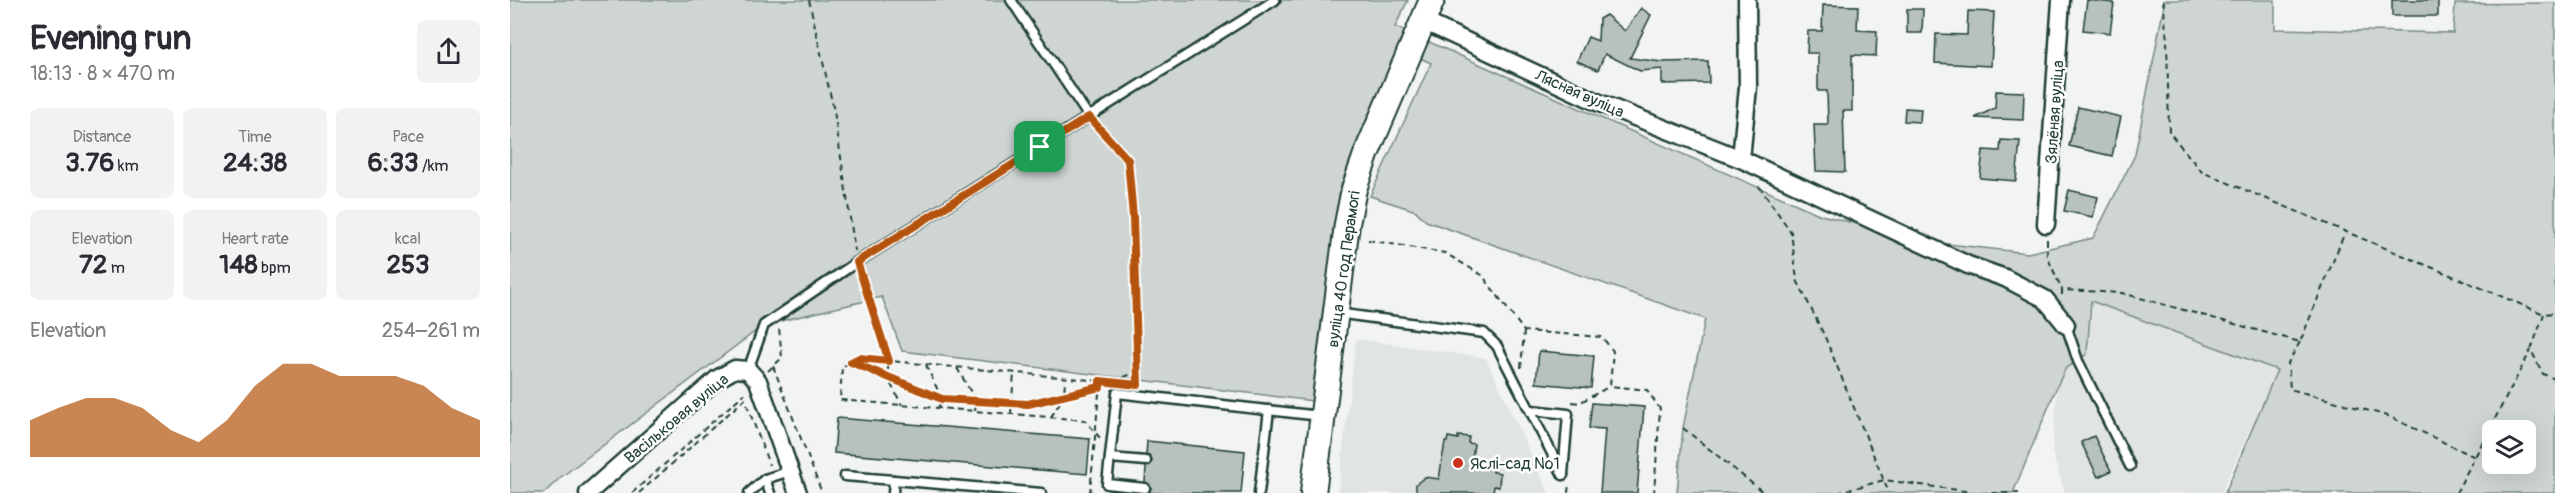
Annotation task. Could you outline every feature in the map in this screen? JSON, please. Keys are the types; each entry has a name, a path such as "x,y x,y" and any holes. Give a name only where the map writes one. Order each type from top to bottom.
{"street":[{"path":"1741,159 1748,87 1747,0"},
{"name":"Зялёная вуліца","path":"2046,224 2061,0"},
{"name":"Лясная вуліца","path":"1427,11 1598,102 1741,159 1968,265 2005,278 2045,299 2066,325"},
{"name":"вуліца 40 год Перамогі","path":"1313,493 1354,189 1427,11"},
{"name":"Васільковая вуліца","path":"588,493 717,379 735,369 748,370 758,381 777,475 798,493"}],"lane":[{"path":"1011,0 1089,117"},
{"path":"748,370 764,325 778,315 857,262 1275,0"},
{"path":"1336,313 1484,333 1497,346 1563,475 1568,414 1531,410"},
{"path":"2066,325 2078,361 2130,466"},
{"path":"1145,488 1107,489 1117,393 1323,416"},
{"path":"1259,493 1269,410"},
{"path":"1110,458 1146,461"},
{"path":"748,493 777,475"},
{"path":"770,493 777,475"},
{"path":"845,476 1041,493"},
{"path":"893,493 894,480"}],"path":[{"path":"808,0 834,111 857,262 889,361 887,377 902,405"},
{"path":"2163,0 2167,40 2169,132 2202,172 2544,314 2555,313"},
{"path":"1089,117 1128,160 1133,217 1139,371 1138,385 1129,384"},
{"path":"1741,159 1791,232 1797,280 1825,337 1889,493"},
{"path":"2046,224 2047,256 2062,290 2066,325"},
{"path":"2345,231 2300,342 2288,363 2290,389 2388,416 2475,457"},
{"path":"1368,240 1445,253 1482,275 1524,331 1520,377"},
{"path":"2062,290 2122,293 2300,342"},
{"path":"2456,493 2531,350 2544,314"},
{"path":"778,315 782,358"},
{"path":"1524,331 1602,337 1613,351 1610,386"},
{"path":"2531,350 2543,374 2555,379"},
{"path":"1096,433 1085,420 840,400 842,367 859,358 1120,383"},
{"path":"851,362 942,399 1028,404 1100,387"},
{"path":"926,365 942,399 938,408"},
{"path":"773,366 822,493"},
{"path":"957,368 976,401 975,411"},
{"path":"1110,382 1139,371"},
{"path":"1011,414 1014,373"},
{"path":"1051,417 1064,396 1065,378"},
{"path":"1090,493 1100,381"},
{"path":"1567,402 1579,402 1610,386 1647,390 1660,409 1654,493"},
{"path":"632,493 747,391 777,475"},
{"path":"639,493 744,399 777,475"},
{"path":"1683,428 1764,493"},
{"path":"1837,493 1884,480 1979,493 2022,493"}],"shaded area":[{"path":"510,0 1408,0 1395,27 1821,215 1930,242 2028,253 2093,238 2135,155 2165,0 2275,0 2275,29 2453,33 2455,4 2555,3 2555,493 2225,493 2277,370 2091,301 2087,354 2066,368 2013,493 1677,493 1683,428 1705,319 1426,221 1416,211 1370,196 1431,63 1404,51 1348,178 1313,401 902,351 882,297 764,325 561,477 544,493 510,493"},
{"path":"2091,301 2277,370 2221,493 2065,493 2052,451 2058,384 2066,368 2087,354"},
{"path":"1356,339 1486,358 1549,493 1338,493"}],"building":[{"path":"2087,0 2114,3 2110,33 2083,30"},
{"path":"2392,0 2438,0 2438,16 2392,16"},
{"path":"1823,5 1858,6 1857,30 1877,31 1876,56 1852,55 1852,111 1843,111 1845,172 1816,171 1814,125 1828,125 1827,91 1818,91 1818,53 1807,53 1808,31 1822,31"},
{"path":"1641,8 1651,15 1630,58 1662,62 1708,61 1709,83 1662,84 1662,69 1640,71 1605,54 1598,70 1577,61 1588,37 1598,41 1599,19 1606,15 1625,31"},
{"path":"1907,9 1923,9 1922,33 1907,33"},
{"path":"1968,11 1994,12 1991,66 1935,63 1936,34 1967,35"},
{"path":"1996,91 2024,92 2023,120 1975,118 1995,108"},
{"path":"2078,107 2121,117 2112,156 2069,146"},
{"path":"1905,108 1921,109 1920,122 1904,121"},
{"path":"2001,140 2020,141 2016,181 1980,178 1983,150 2000,151"},
{"path":"2069,190 2098,197 2093,217 2064,211"},
{"path":"1539,351 1594,356 1591,388 1536,383"},
{"path":"1592,403 1644,407 1637,493 1600,493 1605,429 1589,428"},
{"path":"837,418 1090,439 1087,474 834,453"},
{"name":"Яслі-сад №1","path":"1458,436 1469,437 1468,443 1474,444 1471,466 1494,469 1493,472 1500,473 1499,487 1494,486 1493,493 1416,493 1416,484 1425,477 1439,479 1445,442 1448,437 1458,439"},
{"path":"2094,436 2111,471 2098,477 2081,442"},
{"path":"1147,441 1245,451 1241,493 1149,493 1151,488 1145,482 1146,467 1152,461 1146,455"}],"place":[{"name":"Яслі-сад №1","path":"1458,463"}],"route":[{"path":"1089,117 1128,160 1133,217 1138,385 1100,381 1100,387 1028,404 942,399 851,362 859,358 889,361 857,262 1040,147 1089,117"}]}
